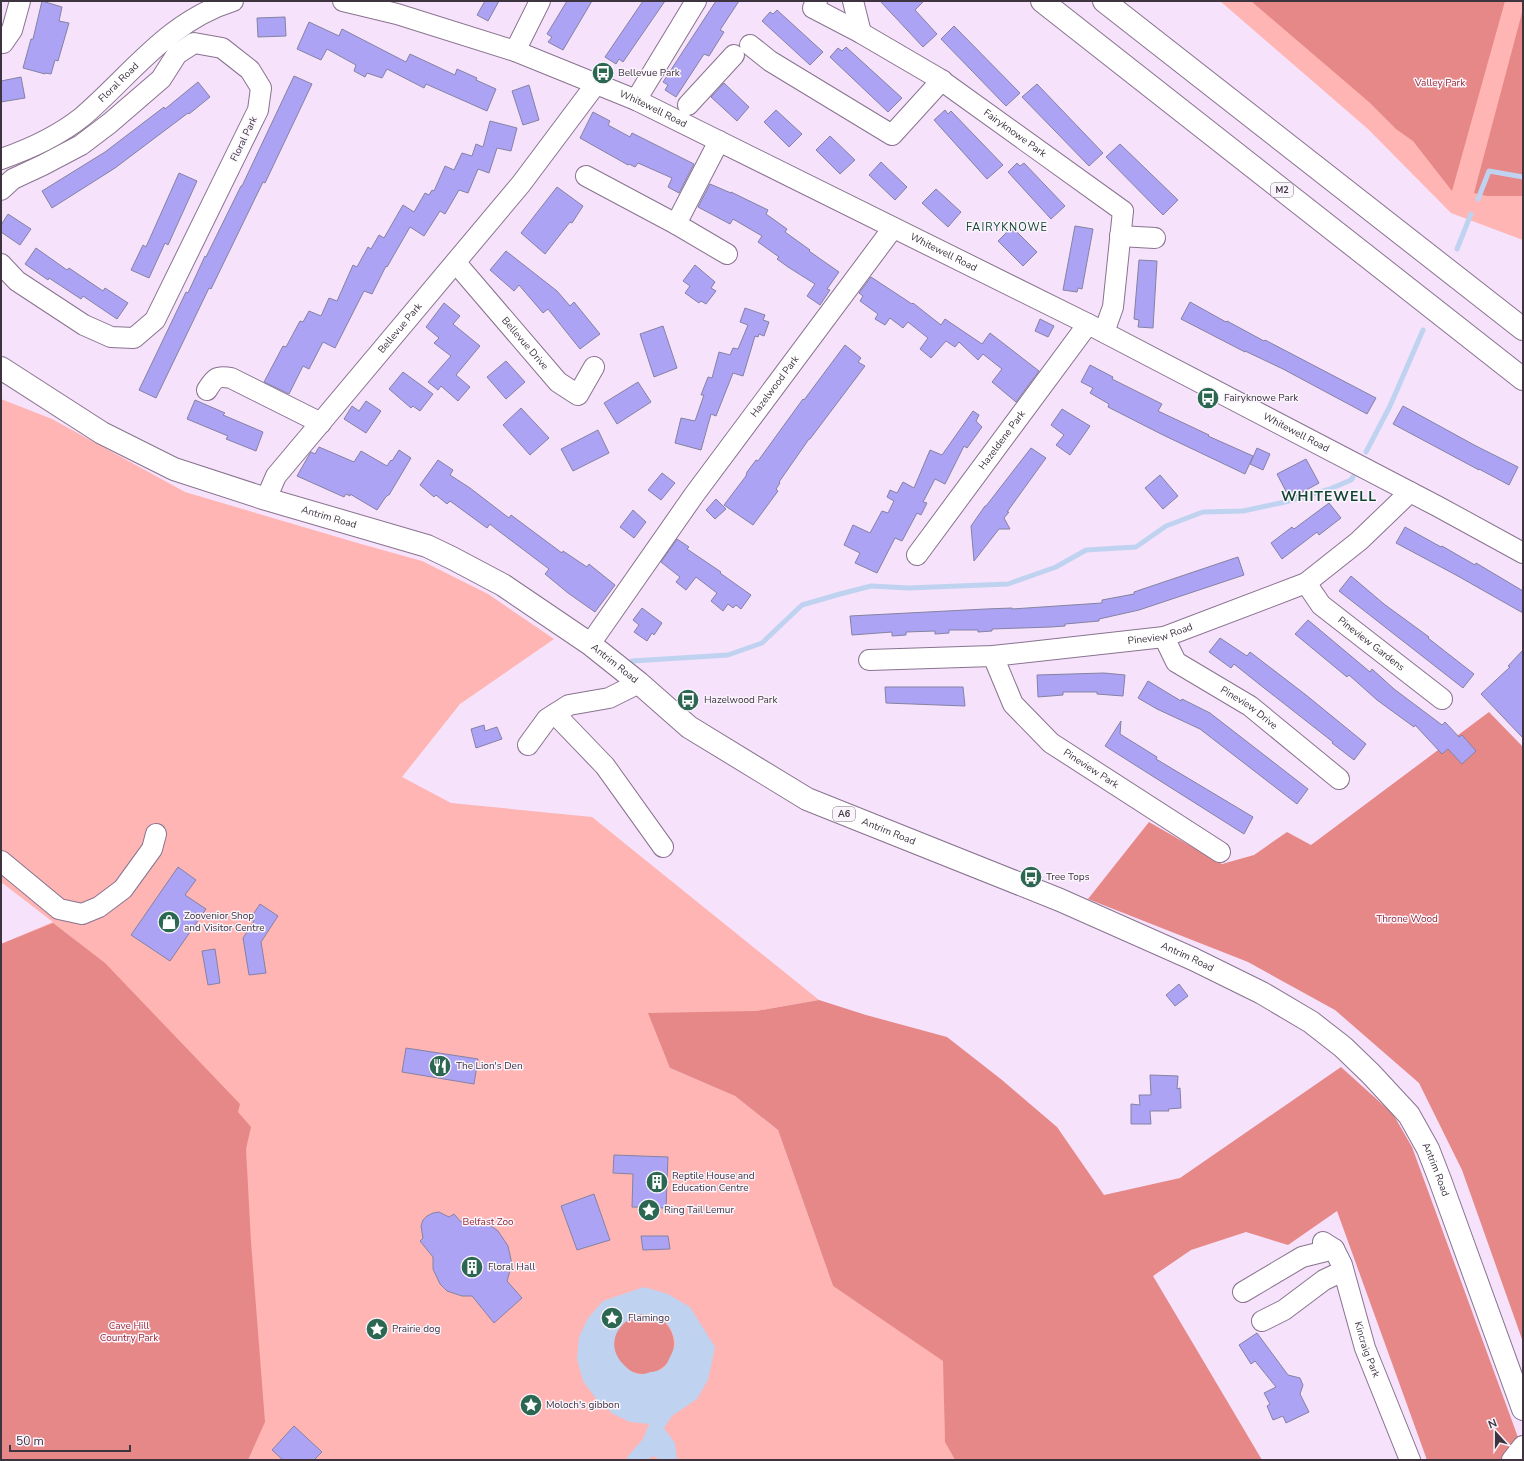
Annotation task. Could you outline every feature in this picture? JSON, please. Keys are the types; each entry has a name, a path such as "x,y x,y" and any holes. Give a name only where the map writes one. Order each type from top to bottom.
{"main road":[{"name":"M2","path":"1042,1 1523,379"},
{"path":"1104,1 1523,329"},
{"name":"Antrim Road","path":"1,368 102,433 174,469 266,499 427,546 452,558 503,585 590,644 689,727 807,799 1060,900 1193,959 1262,993 1311,1022 1343,1047 1371,1074 1397,1101 1418,1130 1428,1149 1523,1409"}],"street":[{"path":"1,43 3,43 12,30 20,1"},
{"name":"Floral Road","path":"1,158 43,143 81,117 165,38 192,19 233,1"},
{"name":"Whitewell Road","path":"343,1 397,14 515,51 636,100 1096,328 1437,506 1523,553"},
{"path":"515,51 540,1"},
{"path":"636,100 696,1"},
{"name":"Fairyknowe Park","path":"817,1 813,8 861,33 942,80 1123,211 1113,307 1096,328"},
{"path":"853,1 861,33"},
{"name":"Floral Park","path":"1,190 13,179 81,145 110,123 161,79 177,54 194,43 222,48 250,70 261,88 258,110 155,320 134,338 111,337 84,325 17,281 1,264"},
{"path":"688,106 742,50 770,61 892,135 942,80"},
{"path":"123,77 142,96"},
{"name":"Bellevue Park","path":"266,499 276,476 521,184 596,84"},
{"path":"676,224 719,141"},
{"path":"586,176 676,224 727,254"},
{"name":"Hazelwood Park","path":"590,644 694,495 893,228"},
{"path":"1120,236 1155,238"},
{"name":"Bellevue Drive","path":"456,263 558,382 578,395 594,368"},
{"name":"Hazeldene Park","path":"917,555 1096,328"},
{"path":"207,390 214,379 222,376 231,378 321,423"},
{"name":"Pineview Road","path":"869,660 992,656 1164,636 1306,583 1360,541 1410,492"},
{"name":"Pineview Gardens","path":"1306,583 1321,605 1442,699"},
{"name":"Pineview Drive","path":"1164,636 1176,662 1250,706 1339,779"},
{"name":"Pineview Park","path":"992,656 1013,704 1051,743 1220,852"},
{"path":"528,744 547,719 569,705 609,698 638,683"},
{"path":"555,714 605,766 663,847"},
{"path":"1,861 59,909 82,914 99,907 123,889 152,849 156,834"},
{"name":"Kincraig Park","path":"1243,1292 1302,1257 1329,1245 1343,1271 1365,1348 1410,1460"},
{"path":"1262,1321 1284,1310 1324,1280 1343,1271"},
{"path":"1512,1460 1523,1446"}],"green space":[{"name":"Valley Park","path":"1220,1 1523,1 1523,240 1451,213 1368,129"},
{"path":"1251,1 1505,1 1452,191 1413,141 1396,129 1369,102"},
{"path":"1523,9 1523,196 1487,196 1474,193"},
{"name":"Belfast Zoo","path":"1,399 52,419 185,492 422,561 488,594 554,639 460,704 402,777 451,803 592,817 819,1000 756,1011 670,1068 735,1096 778,1130 833,1286 944,1361 945,1441 955,1460 1,1460 1,944 53,922 1,882"},
{"name":"Throne Wood","path":"1489,712 1523,747 1523,1342 1462,1170 1419,1083 1335,1010 1248,962 1088,899 1149,822 1222,864 1254,855 1287,832 1311,845"},
{"name":"Cave Hill Country Park","path":"53,923 105,963 240,1104 238,1112 251,1127 246,1149 251,1242 265,1422 248,1460 1,1460 1,944"},
{"path":"819,1000 866,1015 947,1037 1002,1080 1057,1127 1104,1195 1180,1178 1341,1067 1393,1114 1412,1147 1523,1451 1523,1460 1427,1460 1337,1211 1288,1245 1246,1232 1191,1250 1153,1276 1262,1460 955,1460 945,1442 943,1361 833,1286 778,1130 735,1096 670,1068 648,1013 756,1011"},
{"path":"644,1314 661,1319 669,1327 674,1344 669,1361 661,1369 644,1374 627,1369 619,1361 614,1344 619,1327 627,1319"}],"water":[{"path":"644,1287 668,1294 690,1307 715,1347 708,1380 697,1399 672,1416 664,1428 675,1443 677,1460 661,1460 653,1456 647,1460 627,1460 628,1456 643,1439 649,1424 630,1422 613,1414 597,1400 583,1381 577,1359 579,1337 588,1318 603,1301","holes":["640,1314 654,1316 667,1323 673,1333 675,1341 675,1345 668,1362 664,1367 657,1371 643,1374 632,1372 624,1365 618,1357 614,1342 620,1328 632,1318"]}],"building":[{"path":"42,1 62,7 59,21 69,23 58,61 55,60 51,74 45,74 23,68 31,39 33,39"},
{"path":"485,1 499,1 488,21 477,15"},
{"path":"567,1 592,1 563,50 548,42 552,37 547,34"},
{"path":"643,1 665,1 623,62 619,59 616,64 605,57"},
{"path":"716,1 739,1 720,30 724,32 709,56 704,54 676,97 665,90 668,85 663,82"},
{"path":"880,1 924,1 915,10 937,34 923,47"},
{"path":"777,10 823,52 810,65 762,21 770,12 773,14"},
{"path":"285,17 286,36 258,37 257,18"},
{"path":"309,22 339,36 342,29 406,62 410,54 455,75 457,69 477,78 476,80 496,89 487,111 426,84 424,88 387,69 382,78 367,73 365,77 354,71 356,65 327,49 321,60 297,49"},
{"path":"954,26 1020,93 1006,106 941,39"},
{"path":"846,47 902,98 888,112 830,57 838,48 842,51"},
{"path":"294,76 312,84 265,183 263,182 211,289 209,288 156,398 139,390 186,292 188,293 205,256 206,257 242,186"},
{"path":"21,77 25,98 1,102 1,81"},
{"path":"198,82 210,97 115,168 52,208 42,191 105,152 164,107 165,109"},
{"path":"724,83 749,107 737,121 711,97"},
{"path":"1037,84 1103,153 1089,166 1022,97"},
{"path":"529,85 539,120 523,125 512,91"},
{"path":"776,110 802,134 789,147 764,122"},
{"path":"945,110 948,114 951,111 1003,165 987,179 934,120"},
{"path":"593,112 610,121 608,125 630,137 632,133 694,164 679,193 668,187 672,178 638,163 635,167 629,164 628,165 580,138"},
{"path":"490,121 517,128 511,151 497,148 489,173 478,169 468,193 459,190 445,214 440,211 424,236 410,227 387,267 386,266 372,294 364,291 335,348 323,342 309,369 303,366 289,394 264,382 283,346 286,347 300,321 303,322 309,311 321,316 329,298 337,301 353,265 357,267 368,247 371,249 379,235 384,238 403,205 414,212 425,193 429,195 432,190 434,191 445,166 454,170 462,153 472,156 476,144 483,147"},
{"path":"830,136 855,160 840,174 816,150"},
{"path":"1120,144 1178,200 1163,215 1106,157"},
{"path":"881,162 907,187 895,200 869,175"},
{"path":"1017,163 1020,166 1024,163 1065,206 1051,219 1008,172"},
{"path":"179,173 197,181 168,245 165,243 149,278 131,270 143,245 146,247"},
{"path":"710,184 731,192 768,210 766,214 787,229 785,232 839,272 827,289 830,290 820,305 807,296 815,284 777,259 779,257 758,242 762,236 733,219 730,224 698,207"},
{"path":"557,187 583,206 572,223 570,222 545,254 521,233"},
{"path":"936,189 961,212 948,227 922,203"},
{"path":"8,214 31,229 20,245 1,232 1,225"},
{"path":"1075,226 1093,229 1082,289 1078,288 1077,292 1063,290"},
{"path":"1012,227 1037,252 1023,266 998,241"},
{"path":"36,248 67,270 69,268 103,291 105,288 128,303 117,319 83,296 81,299 49,278 48,280 25,264"},
{"path":"506,251 557,291 570,306 574,302 600,334 580,349 548,309 543,313 519,285 514,291 490,270"},
{"path":"1139,260 1157,261 1153,328 1138,327 1139,320 1134,319"},
{"path":"695,265 715,282 711,288 716,291 706,304 701,301 699,303 685,293 690,286 683,281"},
{"path":"871,277 912,304 913,303 941,325 945,319 982,344 990,333 1039,371 1016,402 992,382 1002,369 983,354 978,360 959,342 955,347 946,341 931,358 920,349 928,338 908,322 903,328 890,318 885,325 875,319 878,314 860,301 863,296 859,293"},
{"path":"1190,302 1226,322 1227,321 1264,341 1265,340 1376,398 1367,414 1283,369 1245,352 1181,319"},
{"path":"444,303 460,316 453,324 480,346 456,375 470,387 458,401 441,386 438,390 428,382 451,356 434,343 439,338 426,327"},
{"path":"745,308 765,315 763,320 769,322 764,336 759,334 758,337 755,336 743,376 733,373 716,416 711,414 701,450 675,443 681,418 695,421 704,395 701,395 708,377 712,378 719,352 730,355 733,348 738,349 748,325 740,322"},
{"path":"1040,319 1054,326 1048,337 1035,331"},
{"path":"663,326 677,368 654,377 640,334"},
{"path":"845,345 861,358 858,362 865,366 809,439 779,482 780,483 776,489 778,491 753,525 724,505 756,460 758,461"},
{"path":"506,361 525,382 506,399 487,377"},
{"path":"1090,365 1113,377 1112,379 1162,404 1158,411 1253,456 1245,474 1108,407 1109,404 1090,393 1093,388 1081,382"},
{"path":"403,372 433,394 420,411 413,406 411,408 389,389"},
{"path":"638,382 651,402 617,424 604,403"},
{"path":"195,400 225,413 223,415 263,432 256,451 226,439 228,436 187,419"},
{"path":"366,401 381,411 366,433 344,419 352,406 359,411"},
{"path":"1403,406 1518,467 1509,485 1393,424"},
{"path":"521,408 549,438 530,455 503,425"},
{"path":"1062,409 1090,426 1070,455 1056,445 1064,435 1051,425"},
{"path":"973,411 979,415 976,421 982,427 967,448 964,446 945,484 935,479 923,502 927,503 921,515 917,513 902,541 895,538 877,573 855,563 860,553 844,545 853,525 870,533 882,511 888,513 894,501 887,497 890,490 897,493 903,482 914,488 930,450 942,455"},
{"path":"598,430 609,453 573,471 561,449"},
{"path":"319,447 354,462 361,451 387,466 399,450 411,458 389,495 385,498 377,510 350,494 350,496 346,494 344,497 297,476 311,452 315,454"},
{"path":"1031,448 1046,458 1007,512 1009,512 1004,518 1010,529 999,529 974,561 971,526"},
{"path":"1257,448 1270,454 1263,470 1250,464"},
{"path":"1306,459 1319,483 1290,499 1277,474"},
{"path":"438,460 453,470 450,475 470,488 509,518 511,515 562,553 563,551 587,567 589,564 615,585 595,612 568,593 545,574 549,569 490,524 487,528 450,501 447,504 436,495 434,497 420,485"},
{"path":"662,473 675,483 661,500 648,490"},
{"path":"1160,475 1178,496 1163,509 1145,488"},
{"path":"716,499 726,509 715,519 706,510"},
{"path":"1329,503 1341,518 1319,535 1317,532 1282,559 1271,543 1292,527 1294,529"},
{"path":"633,510 646,522 634,538 620,527"},
{"path":"1405,527 1475,565 1476,563 1523,591 1523,613 1396,543"},
{"path":"677,539 689,547 687,549 751,595 741,609 736,605 733,608 728,604 723,611 711,601 717,593 696,577 686,590 676,582 680,577 661,562"},
{"path":"1238,557 1244,575 1139,610 1099,619 1099,621 1065,624 1065,626 992,629 992,631 978,632 978,630 949,630 949,633 935,634 935,631 906,632 906,635 892,636 892,632 852,635 850,616 1012,609 1102,603 1102,600 1134,594 1134,592"},
{"path":"1351,576 1384,604 1429,637 1428,638 1474,674 1463,688 1339,591"},
{"path":"642,608 662,623 654,635 652,633 647,641 634,632 639,625 633,620"},
{"path":"1308,620 1370,672 1372,669 1394,689 1442,725 1445,722 1459,737 1462,735 1476,751 1462,764 1448,749 1442,754 1415,725 1414,727 1377,700 1349,675 1347,677 1295,634"},
{"path":"1220,638 1247,656 1250,652 1366,744 1354,760 1234,664 1231,668 1209,652"},
{"path":"1523,650 1523,738 1481,694 1510,667 1508,666"},
{"path":"1104,673 1125,675 1123,696 1097,694 1097,692 1063,692 1063,695 1038,697 1037,675"},
{"path":"1148,681 1181,701 1182,699 1210,713 1308,789 1297,804 1200,729 1157,709 1138,698"},
{"path":"885,687 963,687 965,706 886,703"},
{"path":"1121,721 1120,734 1157,757 1156,759 1253,817 1244,834 1105,746"},
{"path":"484,725 485,731 497,727 502,739 476,748 471,729"},
{"name":"Zoovenior Shop and Visitor Centre","path":"178,867 196,880 185,895 206,909 170,961 131,935"},
{"path":"260,904 278,916 261,942 266,973 249,975 243,938 254,921 250,919"},
{"path":"215,949 220,983 208,985 202,951"},
{"path":"1179,984 1188,996 1175,1006 1166,995"},
{"name":"The Lion's Den","path":"406,1048 478,1059 474,1084 402,1072"},
{"path":"1150,1075 1178,1076 1177,1089 1180,1088 1181,1108 1168,1109 1169,1111 1150,1111 1151,1124 1131,1124 1131,1104 1140,1105 1139,1095 1151,1095"},
{"name":"Reptile House and Education Centre","path":"614,1155 668,1157 666,1208 632,1207 633,1174 613,1173"},
{"path":"594,1194 610,1240 577,1250 561,1206"},
{"name":"Floral Hall","path":"439,1212 449,1217 454,1214 461,1222 471,1220 489,1224 498,1231 508,1246 512,1264 507,1281 522,1298 494,1323 472,1296 462,1296 447,1291 440,1284 433,1269 433,1257 420,1241 423,1238 421,1226 423,1220 433,1213"},
{"path":"641,1236 668,1236 670,1249 643,1250"},
{"path":"1257,1333 1288,1375 1300,1378 1303,1385 1300,1394 1309,1412 1286,1423 1283,1416 1273,1420 1267,1406 1270,1404 1264,1393 1276,1387 1255,1361 1251,1364 1239,1345"},
{"path":"294,1426 322,1452 314,1460 283,1460 272,1450"}],"waterway":[{"path":"1478,199 1489,171 1523,177"},
{"path":"1457,249 1471,214"},
{"path":"1366,452 1390,406 1423,330"},
{"path":"632,661 728,655 762,643 802,605 871,586 909,588 1008,584 1056,567 1086,550 1136,547 1166,526 1203,512 1243,511 1285,502 1330,489 1351,480 1353,477"}],"place":[{"name":"Bellevue Park","path":"603,73"},
{"name":"Fairyknowe Park","path":"1208,398"},
{"name":"Hazelwood Park","path":"688,700"},
{"name":"Tree Tops","path":"1031,877"},
{"name":"Zoovenior Shop and Visitor Centre","path":"169,922"},
{"name":"The Lion's Den","path":"440,1066"},
{"name":"Reptile House and Education Centre","path":"657,1182"},
{"name":"Ring Tail Lemur","path":"649,1210"},
{"name":"Floral Hall","path":"472,1267"},
{"name":"Flamingo","path":"612,1318"},
{"name":"Prairie dog","path":"377,1329"},
{"name":"Moloch's gibbon","path":"531,1405"}],"district":[{"name":"FAIRYKNOWE","path":"1007,227"},
{"name":"WHITEWELL","path":"1329,496"}]}
